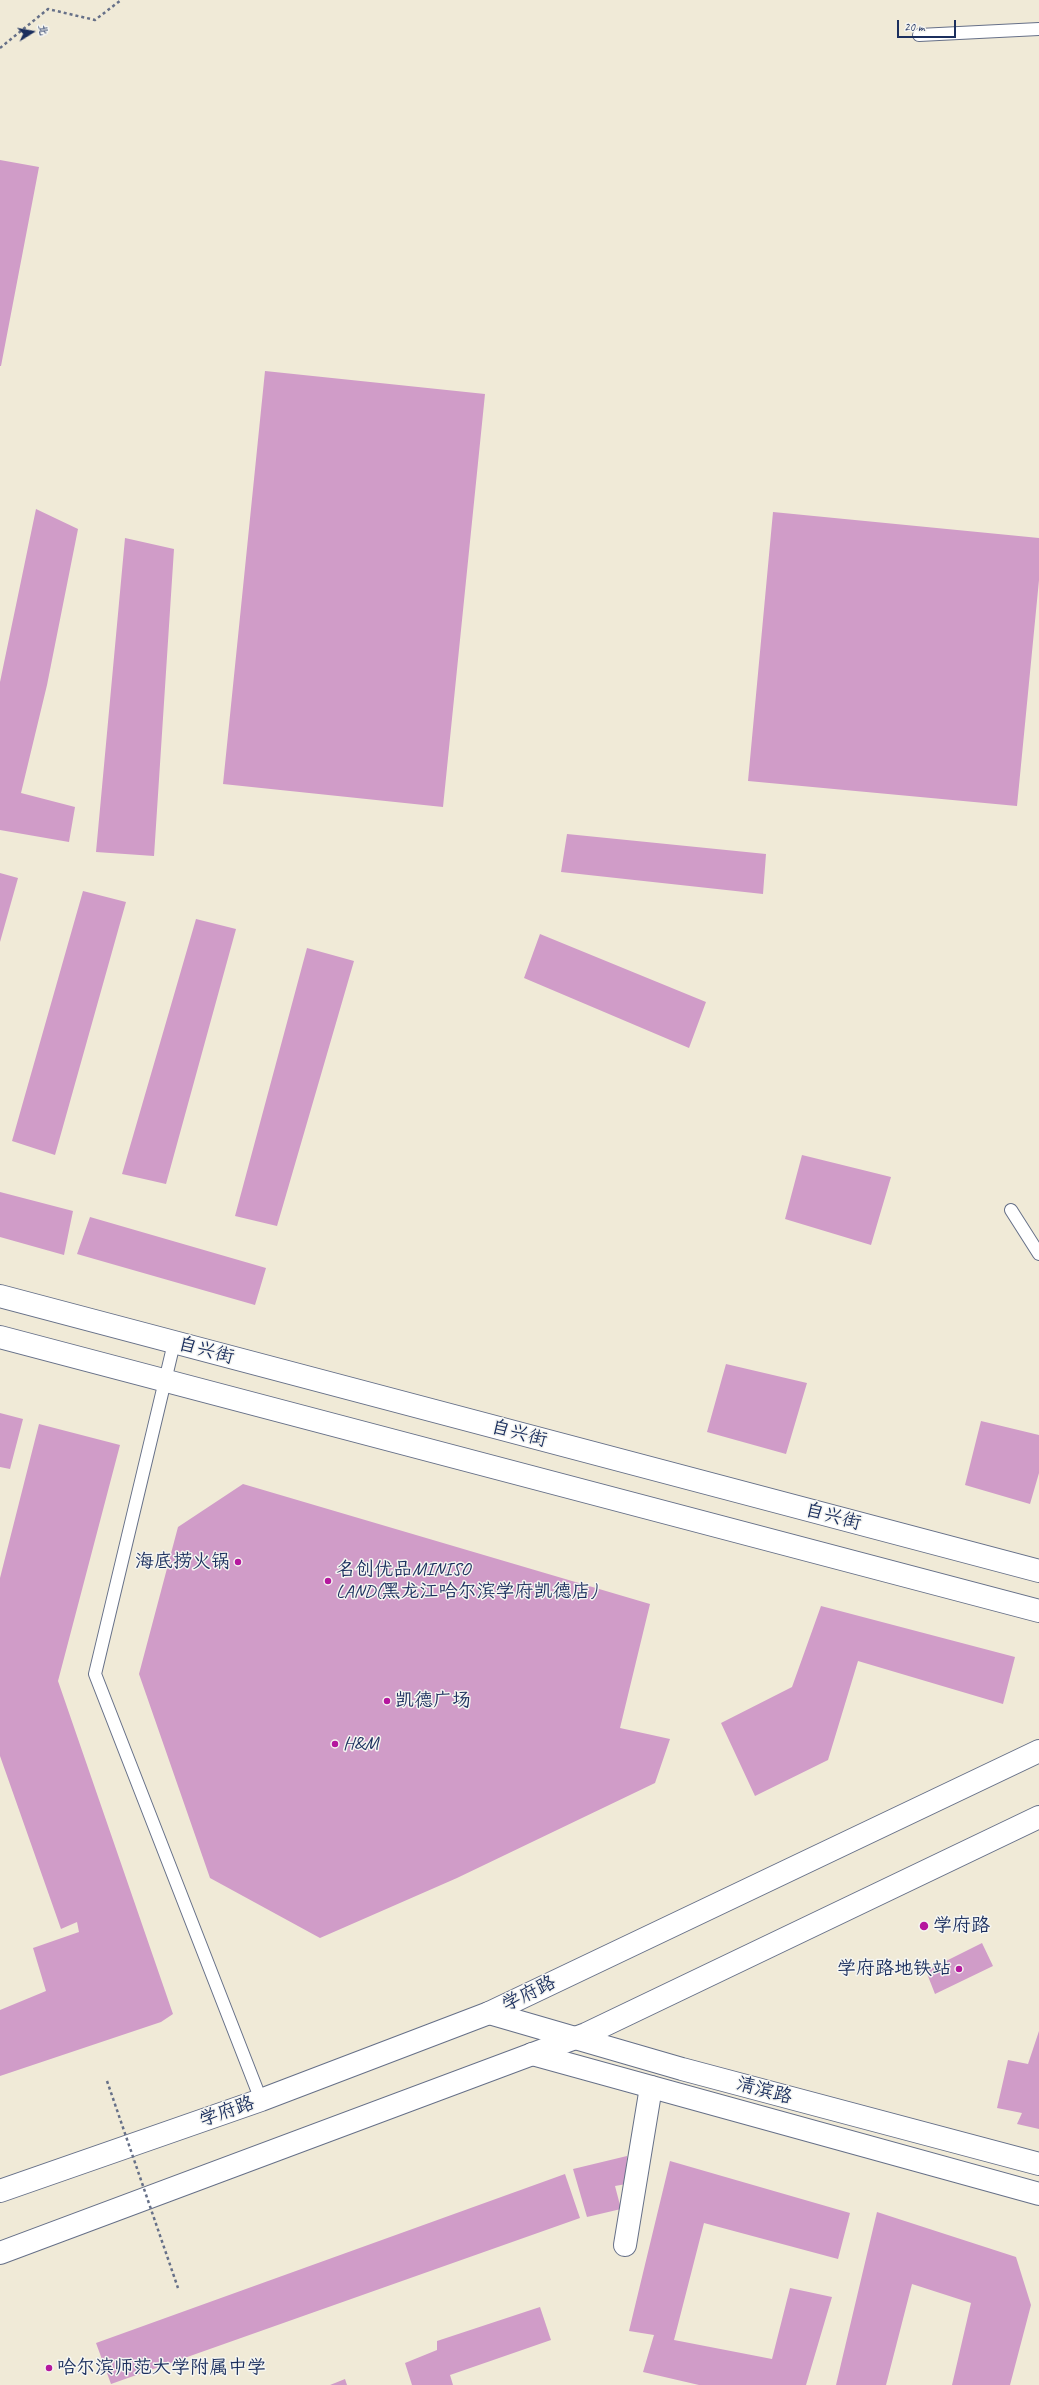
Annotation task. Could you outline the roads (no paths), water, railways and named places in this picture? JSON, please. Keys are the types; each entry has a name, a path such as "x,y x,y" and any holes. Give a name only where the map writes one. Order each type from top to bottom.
{"main road":[{"name":"自兴街","path":"0,1296 1039,1571"},
{"name":"自兴街","path":"0,1337 1039,1611"},
{"path":"1014,1763 1039,1741"},
{"name":"学府路","path":"0,2191 261,2100 489,2013 1039,1751"},
{"path":"0,2253 575,2038 1039,1817"},
{"name":"清滨路","path":"489,2013 682,2069 1039,2164"},
{"name":"清滨路","path":"532,2054 1039,2194"},
{"path":"625,2245 651,2087"}],"lane":[{"path":"919,35 1039,29"},
{"path":"1011,1210 1039,1254"},
{"path":"174,1343 95,1674 261,2100"}],"place":[{"name":"海底捞火锅","path":"238,1562"},
{"name":"名创优品MINISO LAND(黑龙江哈尔滨学府凯德店)","path":"328,1581"},
{"name":"凯德广场","path":"387,1701"},
{"name":"H&M","path":"335,1744"},
{"name":"学府路","path":"924,1926"},
{"name":"学府路地铁站","path":"959,1969"},
{"name":"哈尔滨师范大学附属中学","path":"49,2368"}]}
